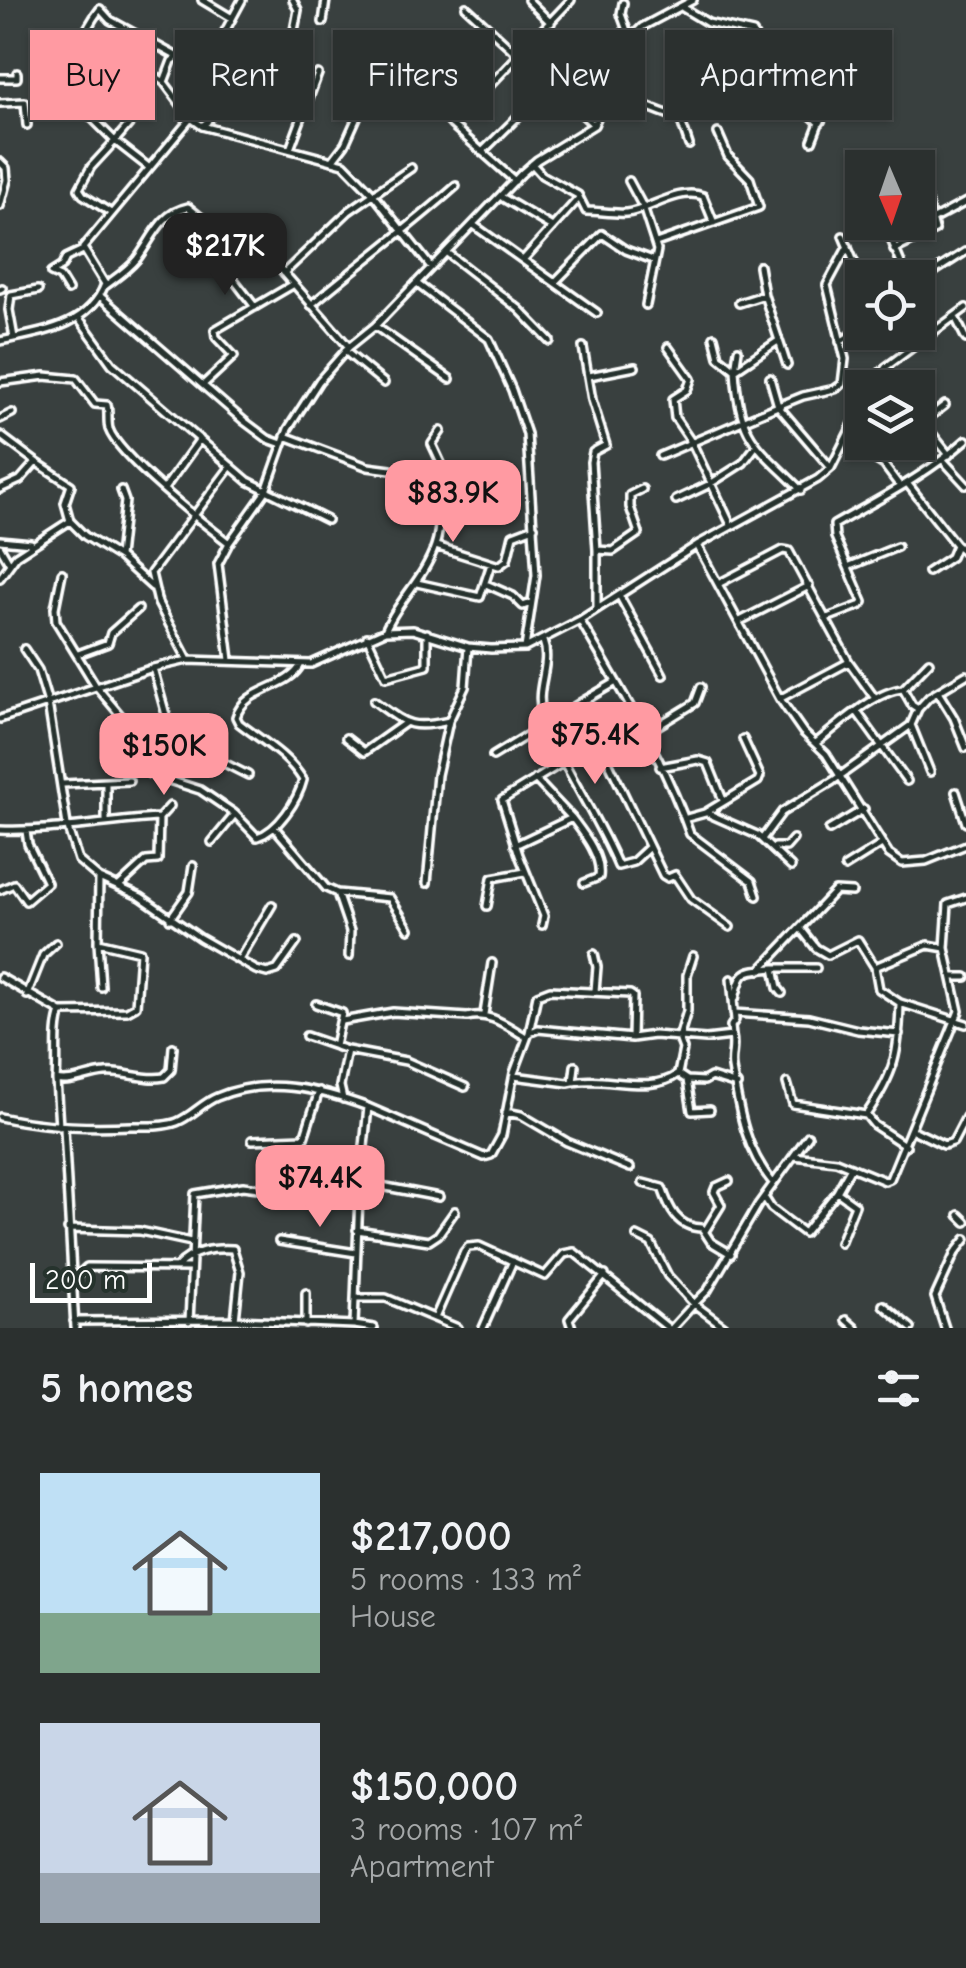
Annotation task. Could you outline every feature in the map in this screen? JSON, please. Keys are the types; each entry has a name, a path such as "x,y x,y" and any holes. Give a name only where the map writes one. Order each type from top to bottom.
{"street":[{"path":"202,0 232,18"},
{"path":"228,30 242,0"},
{"path":"293,0 298,10 294,30"},
{"path":"323,22 326,0"},
{"path":"528,0 550,23"},
{"path":"543,30 571,0"},
{"path":"639,30 693,0"},
{"path":"623,3 621,14 627,30"},
{"path":"466,8 513,48"},
{"path":"683,8 708,23 753,33 760,52 766,56 765,72 819,126"},
{"path":"86,30 100,9 128,30"},
{"path":"164,82 175,58"},
{"path":"452,125 513,61"},
{"path":"0,78 17,78 17,74"},
{"path":"313,86 318,74"},
{"path":"155,76 175,97"},
{"path":"0,103 25,102 28,125"},
{"path":"645,107 680,118 688,145"},
{"path":"93,120 148,166"},
{"path":"68,290 60,277 52,273 66,258 83,250 190,120"},
{"path":"194,120 202,126 344,164 432,267"},
{"path":"202,126 206,120"},
{"path":"290,150 301,120"},
{"path":"332,161 338,158 356,120"},
{"path":"448,120 515,181"},
{"path":"482,152 514,120"},
{"path":"589,120 594,125"},
{"path":"230,660 218,564 266,491 284,440 320,381 532,164 596,120"},
{"path":"812,141 822,120"},
{"path":"112,214 79,189 91,167 132,122"},
{"path":"656,243 759,208 756,189 728,156 718,133"},
{"path":"0,162 6,168 0,206"},
{"path":"532,164 542,175 580,198"},
{"path":"284,272 349,211 411,168"},
{"path":"629,181 656,243 646,305"},
{"path":"311,305 380,246 403,234 456,186"},
{"path":"580,198 581,208 586,212 628,213 693,193 703,196 714,223"},
{"path":"502,197 552,227"},
{"path":"523,260 580,198"},
{"path":"935,218 966,202"},
{"path":"0,342 80,318 94,307 105,286 136,260 164,218 188,207 209,224"},
{"path":"474,226 598,313"},
{"path":"556,282 602,234 626,250 653,260"},
{"path":"251,235 347,350 384,383"},
{"path":"843,236 854,260"},
{"path":"890,240 899,260"},
{"path":"894,250 910,240"},
{"path":"660,456 803,396 842,384 846,358 827,284 848,246"},
{"path":"83,250 105,286"},
{"path":"935,271 965,252"},
{"path":"448,253 519,309 550,340"},
{"path":"759,266 787,365"},
{"path":"226,268 255,307"},
{"path":"416,282 482,331 501,364 527,434 534,526 533,601 525,648"},
{"path":"204,384 234,356 216,337 215,330 294,284"},
{"path":"14,338 9,310 11,295 38,290"},
{"path":"739,303 764,294"},
{"path":"100,296 264,436 368,467 391,470 440,491"},
{"path":"935,330 966,308"},
{"path":"955,317 966,339"},
{"path":"80,318 112,364 231,466 266,491 326,520"},
{"path":"375,326 450,378"},
{"path":"714,337 717,354 734,370"},
{"path":"840,342 845,339"},
{"path":"734,370 778,342"},
{"path":"583,347 592,400 606,445 593,452 591,462 598,550 597,608"},
{"path":"668,347 692,379 687,390 673,399 672,410 731,525"},
{"path":"738,350 734,370 741,423 756,446 801,490"},
{"path":"884,370 909,350"},
{"path":"589,376 636,367"},
{"path":"0,382 46,376 76,379 95,404 107,405 108,427 115,438 164,489 229,543"},
{"path":"770,378 778,406 831,468"},
{"path":"935,411 945,405"},
{"path":"0,419 12,413"},
{"path":"385,630 436,546 440,491 446,474 432,444 440,432"},
{"path":"0,434 71,485 65,503 70,521 119,557 154,590"},
{"path":"164,489 200,439"},
{"path":"827,618 863,604 834,526 946,458 966,440"},
{"path":"935,442 966,485"},
{"path":"0,719 188,660 314,663 385,630 427,633 468,647 525,648 580,620 697,544 801,490 831,468 845,443"},
{"path":"676,500 743,463 756,446"},
{"path":"876,460 966,553"},
{"path":"0,489 20,480 36,462"},
{"path":"188,660 158,603 151,573 231,466"},
{"path":"598,550 613,551 640,532 629,501 630,495 642,489"},
{"path":"119,557 125,501 120,490"},
{"path":"0,578 34,544 70,521"},
{"path":"436,546 491,564 505,564 513,535 534,526"},
{"path":"10,564 0,543 34,544"},
{"path":"697,544 780,699 864,809 889,854 902,862 938,858 966,845"},
{"path":"928,572 951,557 956,545"},
{"path":"850,566 897,547"},
{"path":"719,584 787,549 849,662 874,697"},
{"path":"417,583 475,597 482,595 491,564"},
{"path":"62,573 56,621 96,686 127,722 137,744 148,746"},
{"path":"485,584 512,596 523,606 533,601"},
{"path":"740,621 809,586"},
{"path":"619,594 663,675"},
{"path":"78,654 108,643 111,633 138,609"},
{"path":"580,620 646,733 687,818 690,834 752,881 757,896"},
{"path":"367,637 386,678 427,666 427,633"},
{"path":"543,641 546,660 540,707 564,762 618,866 633,862 649,848"},
{"path":"428,883 432,804 449,721 465,687 468,647"},
{"path":"24,649 38,670 48,704 68,825 78,860 99,878 120,886 256,970 272,972 298,942"},
{"path":"780,699 849,662"},
{"path":"816,743 874,697 903,689 928,662"},
{"path":"248,774 218,760 190,727 151,738 148,746 150,774 200,790 235,814 257,837 275,828 303,780 274,747 239,723 236,712 246,699 295,673 301,664"},
{"path":"153,668 171,733"},
{"path":"762,838 782,812 910,726 918,708 966,675"},
{"path":"493,756 616,682"},
{"path":"646,733 695,703 701,688"},
{"path":"903,689 918,708"},
{"path":"938,691 966,748"},
{"path":"374,701 405,723 418,727 449,721"},
{"path":"580,703 663,875 668,878 675,874 690,899 730,928"},
{"path":"858,712 907,781"},
{"path":"346,738 364,752 405,723"},
{"path":"910,726 930,772"},
{"path":"687,818 705,813 755,784 760,776 744,738"},
{"path":"660,767 698,760 708,763 723,800"},
{"path":"542,925 544,916 502,800 564,762"},
{"path":"535,779 590,843 601,871 599,877 584,883"},
{"path":"64,784 129,782"},
{"path":"106,783 106,821"},
{"path":"956,792 966,824"},
{"path":"120,886 146,862 158,860 159,818 170,806"},
{"path":"829,830 864,809"},
{"path":"705,813 762,838 792,867"},
{"path":"212,842 235,814"},
{"path":"0,830 26,832 159,818"},
{"path":"515,844 572,818"},
{"path":"275,828 326,888 337,893 390,898 410,929"},
{"path":"0,890 14,884 26,901 46,883 26,832"},
{"path":"772,846 786,847 793,839"},
{"path":"845,867 882,844"},
{"path":"170,919 189,892 193,866"},
{"path":"487,906 492,878 525,872"},
{"path":"99,878 101,987"},
{"path":"760,970 836,891 852,892"},
{"path":"337,893 350,931 349,956"},
{"path":"794,1156 836,1161 888,1181 906,1146 959,1011 945,948 948,904 966,898"},
{"path":"239,960 272,905"},
{"path":"801,929 816,948 828,955 858,940 875,967 879,989 900,1003 966,1024"},
{"path":"0,978 62,1012 126,1010 136,1006 140,952 98,942"},
{"path":"27,995 43,955 56,943"},
{"path":"875,967 928,945 945,948"},
{"path":"594,954 595,991"},
{"path":"514,1076 560,1083 589,1078 634,1084 672,1079 678,1074 683,1049 679,1038 687,1012 687,975 693,956"},
{"path":"484,1015 492,964"},
{"path":"774,968 782,993"},
{"path":"734,1002 741,974 774,968 816,968"},
{"path":"952,976 966,976"},
{"path":"731,979 731,1064 738,1105 748,1141 773,1182"},
{"path":"0,1117 62,1127 176,1123 218,1096 259,1086 319,1091 343,1098 484,1157 498,1144 528,1035 532,1004 542,992 595,991 633,996 632,1038"},
{"path":"866,1115 895,1067 900,1003"},
{"path":"316,1004 340,1011 342,1021 335,1046"},
{"path":"62,1012 56,1025 60,1048 56,1080 74,1325 236,1320 374,1328"},
{"path":"342,1021 393,1012 417,1016 484,1015 528,1035"},
{"path":"734,1013 809,1018 858,1030 900,1034"},
{"path":"528,1035 538,1029 632,1038 732,1036"},
{"path":"306,1036 347,1050 406,1060 466,1087"},
{"path":"56,1080 64,1082 110,1072 164,1077 171,1070 173,1048"},
{"path":"343,1098 340,1086 347,1050"},
{"path":"573,1082 575,1066"},
{"path":"678,1074 687,1080 704,1081 712,1077 736,1085"},
{"path":"687,1080 692,1112 710,1110"},
{"path":"787,1083 793,1104 866,1115 874,1126 906,1146"},
{"path":"252,1140 304,1138 319,1091"},
{"path":"354,1326 359,1194 368,1107"},
{"path":"506,1112 521,1114 567,1142 630,1168"},
{"path":"912,1130 944,1145 953,1142 966,1117"},
{"path":"435,1318 468,1247 486,1247 545,1276 564,1254 574,1252 670,1328 708,1290 773,1182 808,1136"},
{"path":"764,1197 771,1208 804,1233 837,1192 851,1167"},
{"path":"705,1233 721,1205 714,1192 729,1180"},
{"path":"643,1183 662,1188 672,1213 693,1228 702,1228 711,1242 731,1254"},
{"path":"189,1322 195,1194 243,1186 274,1190 294,1187 306,1196 320,1192 359,1194 376,1185 438,1197"},
{"path":"837,1192 854,1203 855,1208 840,1243"},
{"path":"758,1206 771,1208"},
{"path":"357,1230 429,1241 438,1235 455,1210"},
{"path":"959,1215 966,1222"},
{"path":"68,1229 140,1231 191,1242"},
{"path":"637,1236 651,1243 668,1276 694,1304 726,1328"},
{"path":"945,1328 936,1297 966,1238"},
{"path":"279,1242 356,1253"},
{"path":"177,1268 184,1259 213,1247 233,1249 240,1272 236,1320"},
{"path":"483,1328 513,1261"},
{"path":"73,1280 87,1267 191,1268"},
{"path":"572,1328 569,1318 605,1275"},
{"path":"306,1292 306,1324"},
{"path":"355,1298 386,1298 458,1328"},
{"path":"883,1306 911,1328"},
{"path":"846,1320 855,1328"}]}
